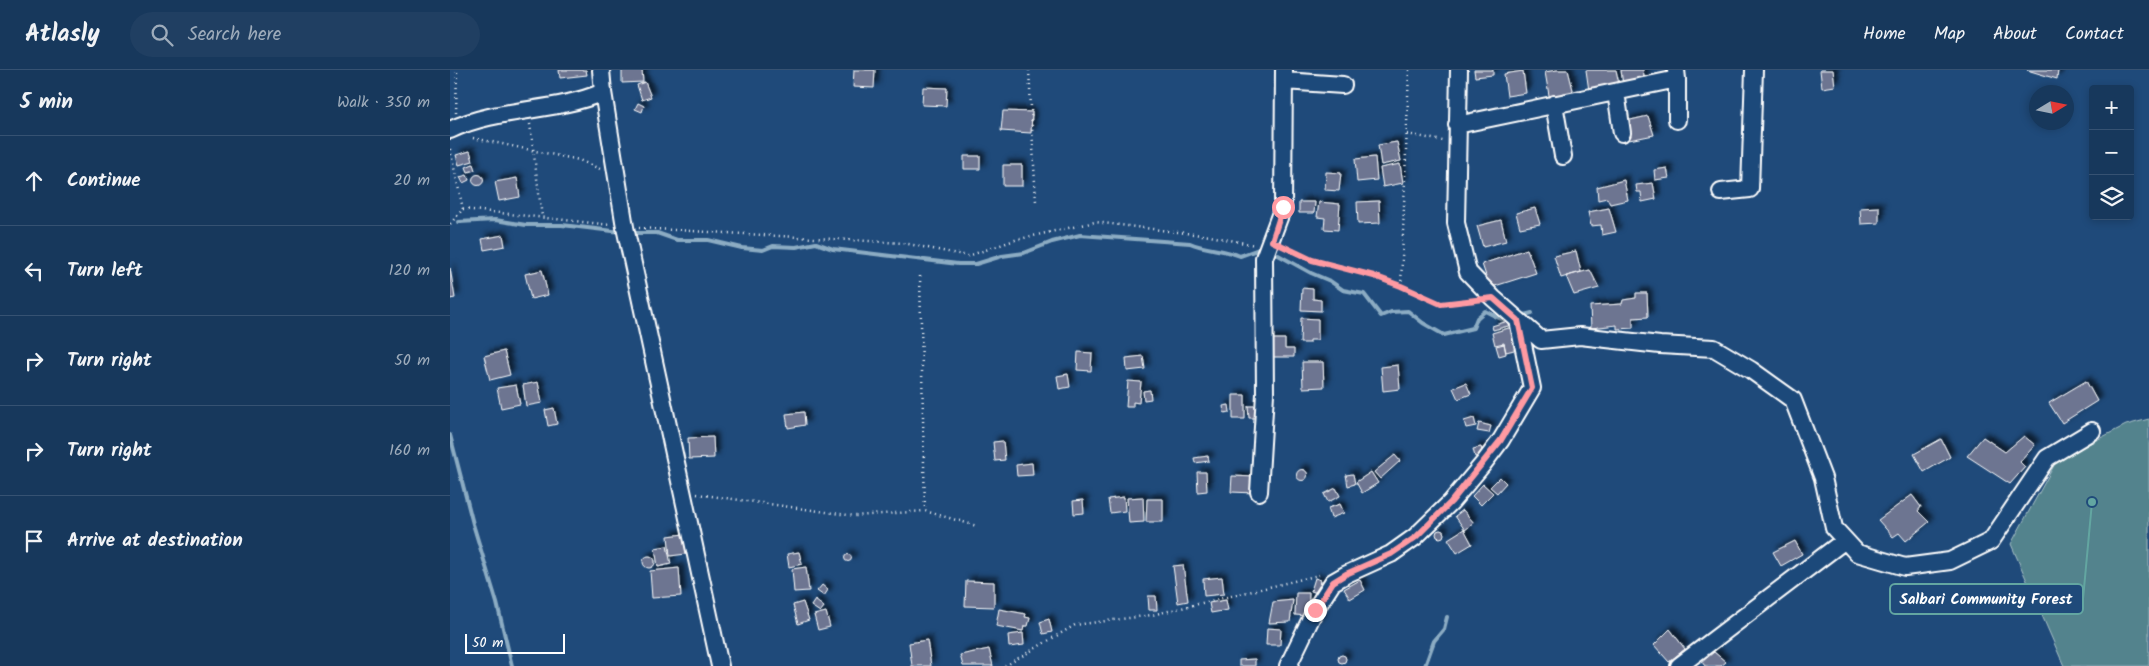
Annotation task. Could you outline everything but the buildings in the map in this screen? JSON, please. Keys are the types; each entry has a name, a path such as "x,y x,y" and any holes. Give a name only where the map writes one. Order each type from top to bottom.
{"street":[{"path":"600,70 625,227 720,666"},
{"path":"1459,70 1456,223 1468,272 1493,298 1541,340 1580,336 1660,345 1714,348 1751,370 1793,400 1823,478 1834,528 1857,553 1905,567 1950,561 1991,541 2047,458 2092,431"},
{"path":"1721,192 1750,189 1754,70"},
{"path":"1457,125 1616,92 1676,74 1677,120"},
{"path":"1259,492 1265,394 1264,258 1272,241 1283,207 1284,76 1343,84"},
{"path":"458,131 501,114 583,101 603,92"},
{"path":"1616,92 1622,133"},
{"path":"1554,104 1563,156"},
{"path":"1288,666 1315,610 1333,582 1346,574 1391,554 1416,537 1451,502 1501,440 1532,388 1518,320"},
{"path":"1679,666 1846,540"}],"path":[{"path":"457,70 458,131 579,160 597,166 602,171"},
{"path":"1029,70 1036,202"},
{"path":"1401,286 1409,70"},
{"path":"528,110 542,218"},
{"path":"1407,134 1457,144"},
{"path":"450,149 463,208"},
{"path":"463,208 625,227 903,243 968,256 1015,240 1095,222 1210,236 1252,245 1272,241 1312,260 1374,276 1441,304 1493,298"},
{"path":"450,224 463,208"},
{"path":"920,276 926,511"},
{"path":"683,492 854,516 926,511 977,526"},
{"path":"1005,666 1075,625 1152,615 1317,575 1346,574"}],"green space":[{"path":"2149,419 2149,666 2064,666 2011,544 2057,460 2126,425"}],"waterway":[{"path":"459,222 495,220 526,225 562,225 621,232"},
{"path":"636,233 657,233 677,240 708,240 742,248 763,250 773,246 796,247 816,243 833,249 958,264 976,264 1002,256 1024,253 1052,242 1080,235 1190,243 1240,256 1262,248"},
{"path":"1271,251 1330,281 1343,290 1364,294 1381,316 1391,312 1408,311 1423,323 1444,335 1473,328 1477,318 1485,311 1505,321 1511,319"},
{"path":"1520,316 1532,313"},
{"path":"450,435 473,524 497,603 512,666"},
{"path":"1425,666 1434,641 1444,629 1447,617"}],"place":[{"name":"Salbari Community Forest","path":"2092,502"}],"route":[{"path":"1283,207 1272,241 1312,260 1374,276 1441,304 1493,298 1518,320 1532,388 1501,440 1451,502 1416,537 1391,554 1346,574 1333,582 1315,610"}]}
